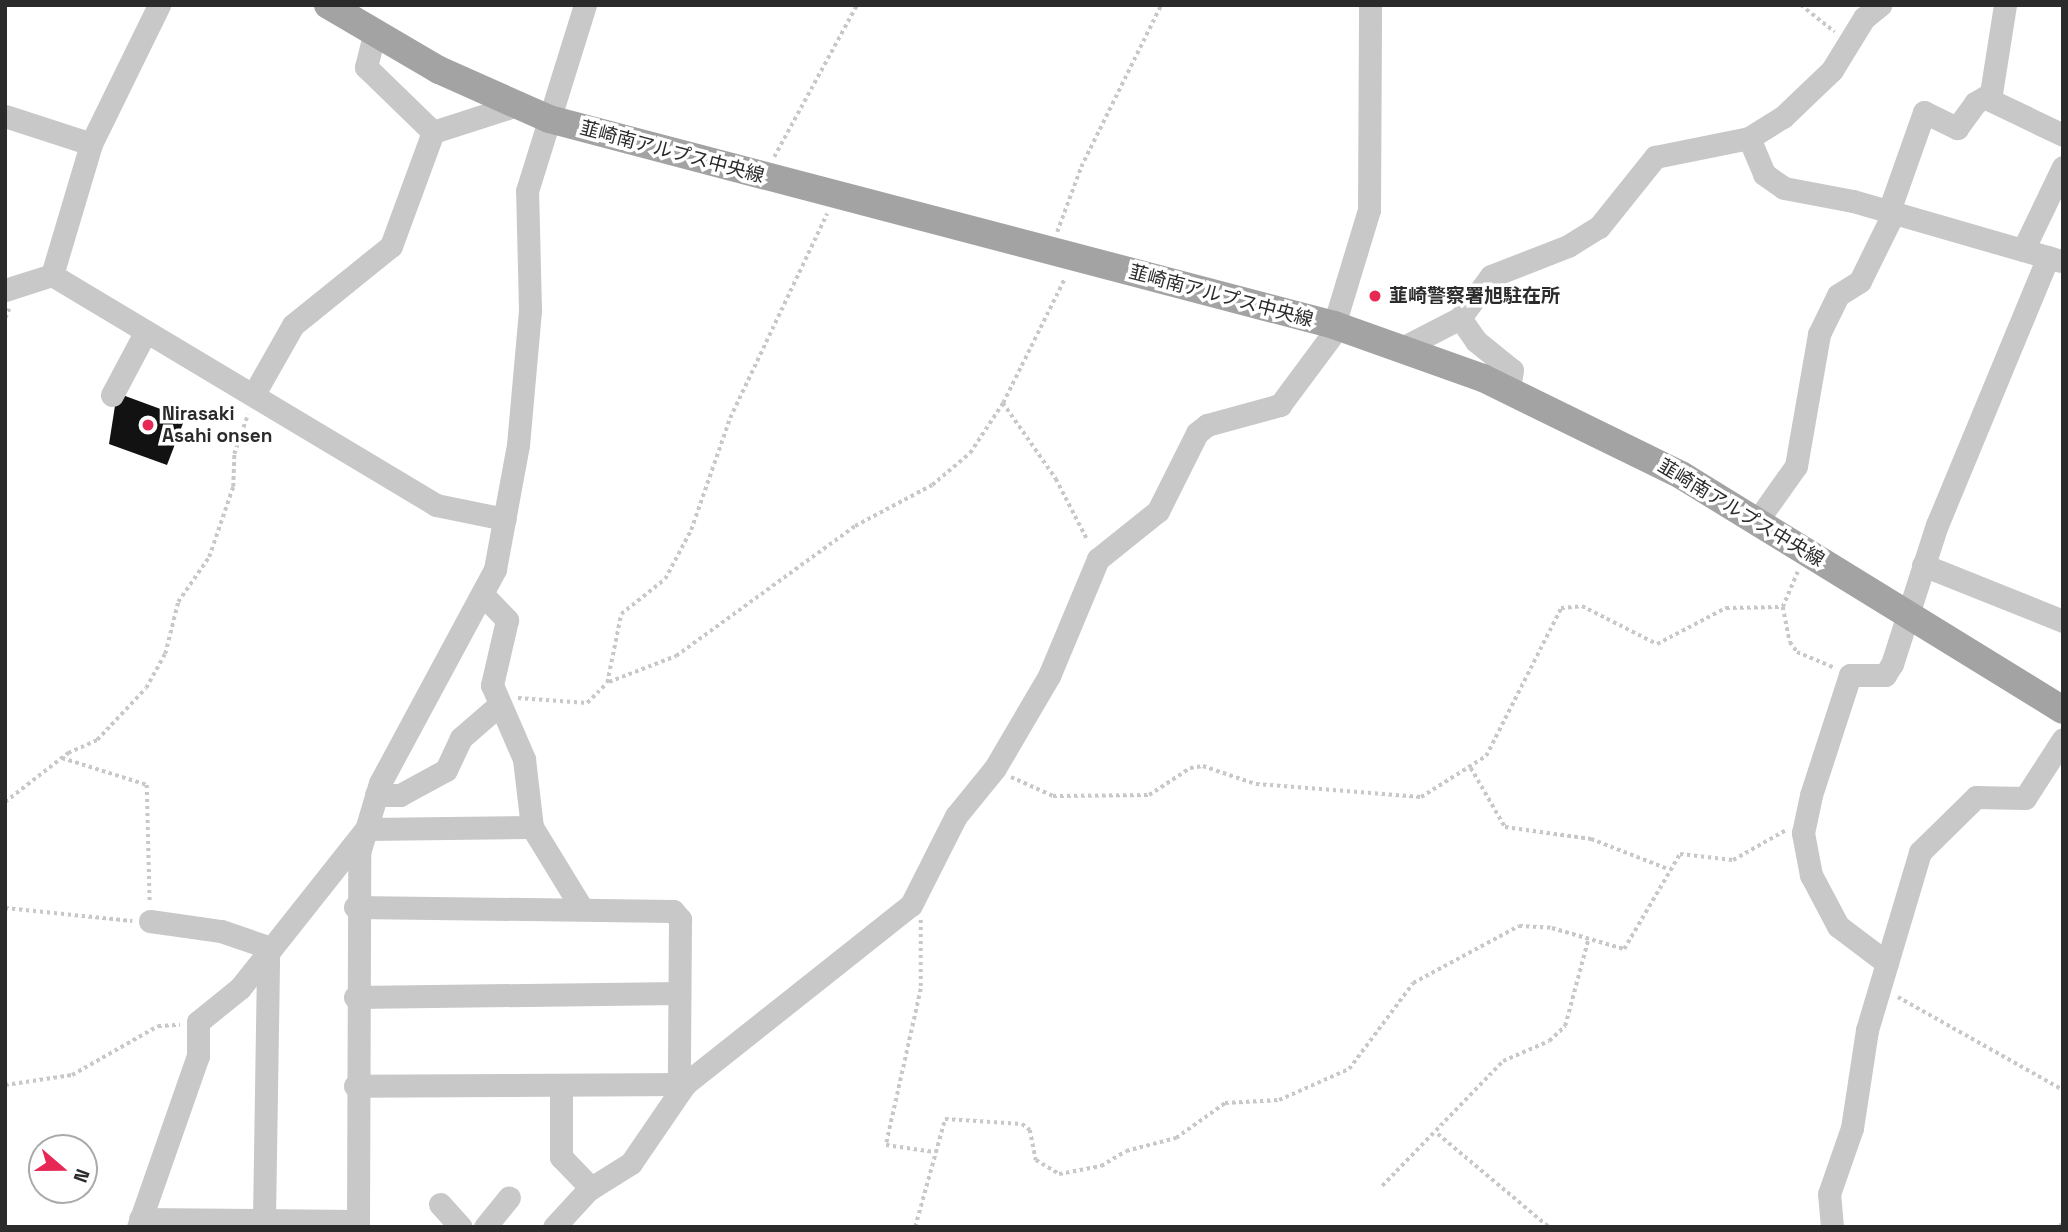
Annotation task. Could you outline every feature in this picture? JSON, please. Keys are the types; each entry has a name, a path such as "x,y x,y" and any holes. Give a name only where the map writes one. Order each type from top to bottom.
{"main road":[{"name":"韮崎南アルプス中央線","path":"328,5 374,34 549,119 1336,326 1402,348 1509,390 1756,521 2063,710"}],"street":[{"path":"52,275 91,144 159,5"},
{"path":"366,829 269,950 195,1028 198,1056 139,1223 264,1219 299,1223 357,1224 355,907 366,829 376,795 485,597 505,519 530,310 527,191 585,5"},
{"path":"554,1227 591,1188 631,1163 685,1084 911,905 956,816 995,768 1049,676 1098,559 1158,511 1197,433 1207,425 1280,405 1336,326 1368,210 1370,5"},
{"path":"1402,348 1460,318 1491,276 1598,227 1655,157 1749,138 1783,117 1832,70 1847,42 1880,5"},
{"path":"1756,521 1796,466 1819,334 1838,295 1860,281 1892,212 1924,112 1957,128 1975,103 1990,94 2005,5"},
{"path":"374,34 366,68 433,132"},
{"path":"1990,94 2002,108 2063,135"},
{"path":"433,132 517,105"},
{"path":"5,116 91,144"},
{"path":"255,392 293,325 391,247 433,132"},
{"path":"1749,138 1764,174 1784,188 1892,212 2055,259 1923,565 1885,675 1850,675 1827,731 1804,827 1803,858 1828,911 1883,974"},
{"path":"2022,250 2063,167"},
{"path":"5,290 52,275 255,392 436,505 505,519"},
{"path":"1460,318 1476,341 1512,370 1509,390"},
{"path":"112,395 146,331"},
{"path":"1923,565 2063,621"},
{"path":"485,597 507,620 492,685 498,706 524,759 532,827 581,907"},
{"path":"376,795 400,795 446,770 461,738 498,706"},
{"path":"1830,1225 1829,1194 1852,1128 1883,974 1920,852 1976,797 2025,798 2063,739"},
{"path":"366,829 532,827"},
{"path":"355,907 581,907 673,911 680,919 679,1073 685,1084"},
{"path":"150,921 221,931 269,950"},
{"path":"264,1219 269,950"},
{"path":"355,997 679,993"},
{"path":"561,1084 561,1157 591,1188"},
{"path":"355,1086 685,1084"},
{"path":"485,1227 509,1197"},
{"path":"440,1204 461,1227"}],"path":[{"path":"763,177 857,5"},
{"path":"498,706 513,698 587,703 607,683 676,656 855,526 932,485 971,453 1003,403 1063,254 1081,167 1161,5"},
{"path":"1801,5 1847,42"},
{"path":"607,683 621,614 665,579 691,530 730,418 834,195"},
{"path":"5,802 62,758 97,740 123,715 165,654 178,602 209,556 233,487 234,454 255,392"},
{"path":"1003,403 1056,479 1098,559"},
{"path":"1783,607 1795,590 1802,549"},
{"path":"995,768 1053,796 1149,795 1190,768 1203,766 1256,784 1408,798 1471,768 1486,756 1517,702 1561,608 1582,606 1657,644 1726,608 1783,607"},
{"path":"1783,607 1797,652 1850,675"},
{"path":"5,908 102,922 150,921 148,785 62,758"},
{"path":"1471,768 1505,827 1582,837 1668,869"},
{"path":"915,1227 945,1119 1011,1121 1030,1130 1036,1160 1046,1168 1077,1174 1101,1167 1126,1151 1176,1138 1225,1103 1279,1100 1349,1069 1413,983 1477,944 1519,926 1624,949 1668,869 1680,854 1734,860 1774,832 1804,827"},
{"path":"911,905 925,928 920,989 886,1145 935,1152"},
{"path":"1382,1186 1437,1134 1503,1061 1549,1041 1565,1026 1588,940"},
{"path":"1883,974 2063,1090"},
{"path":"5,1085 72,1075 170,1023 195,1028"},
{"path":"1437,1134 1549,1227"},
{"path":"2060,1227 2063,1220"}],"building":[{"name":"Nirasaki Asahi onsen","path":"117,393 185,418 167,465 109,444"}],"place":[{"name":"韮崎警察署旭駐在所","path":"1375,296"},
{"name":"Nirasaki Asahi onsen","path":"148,425"}]}
